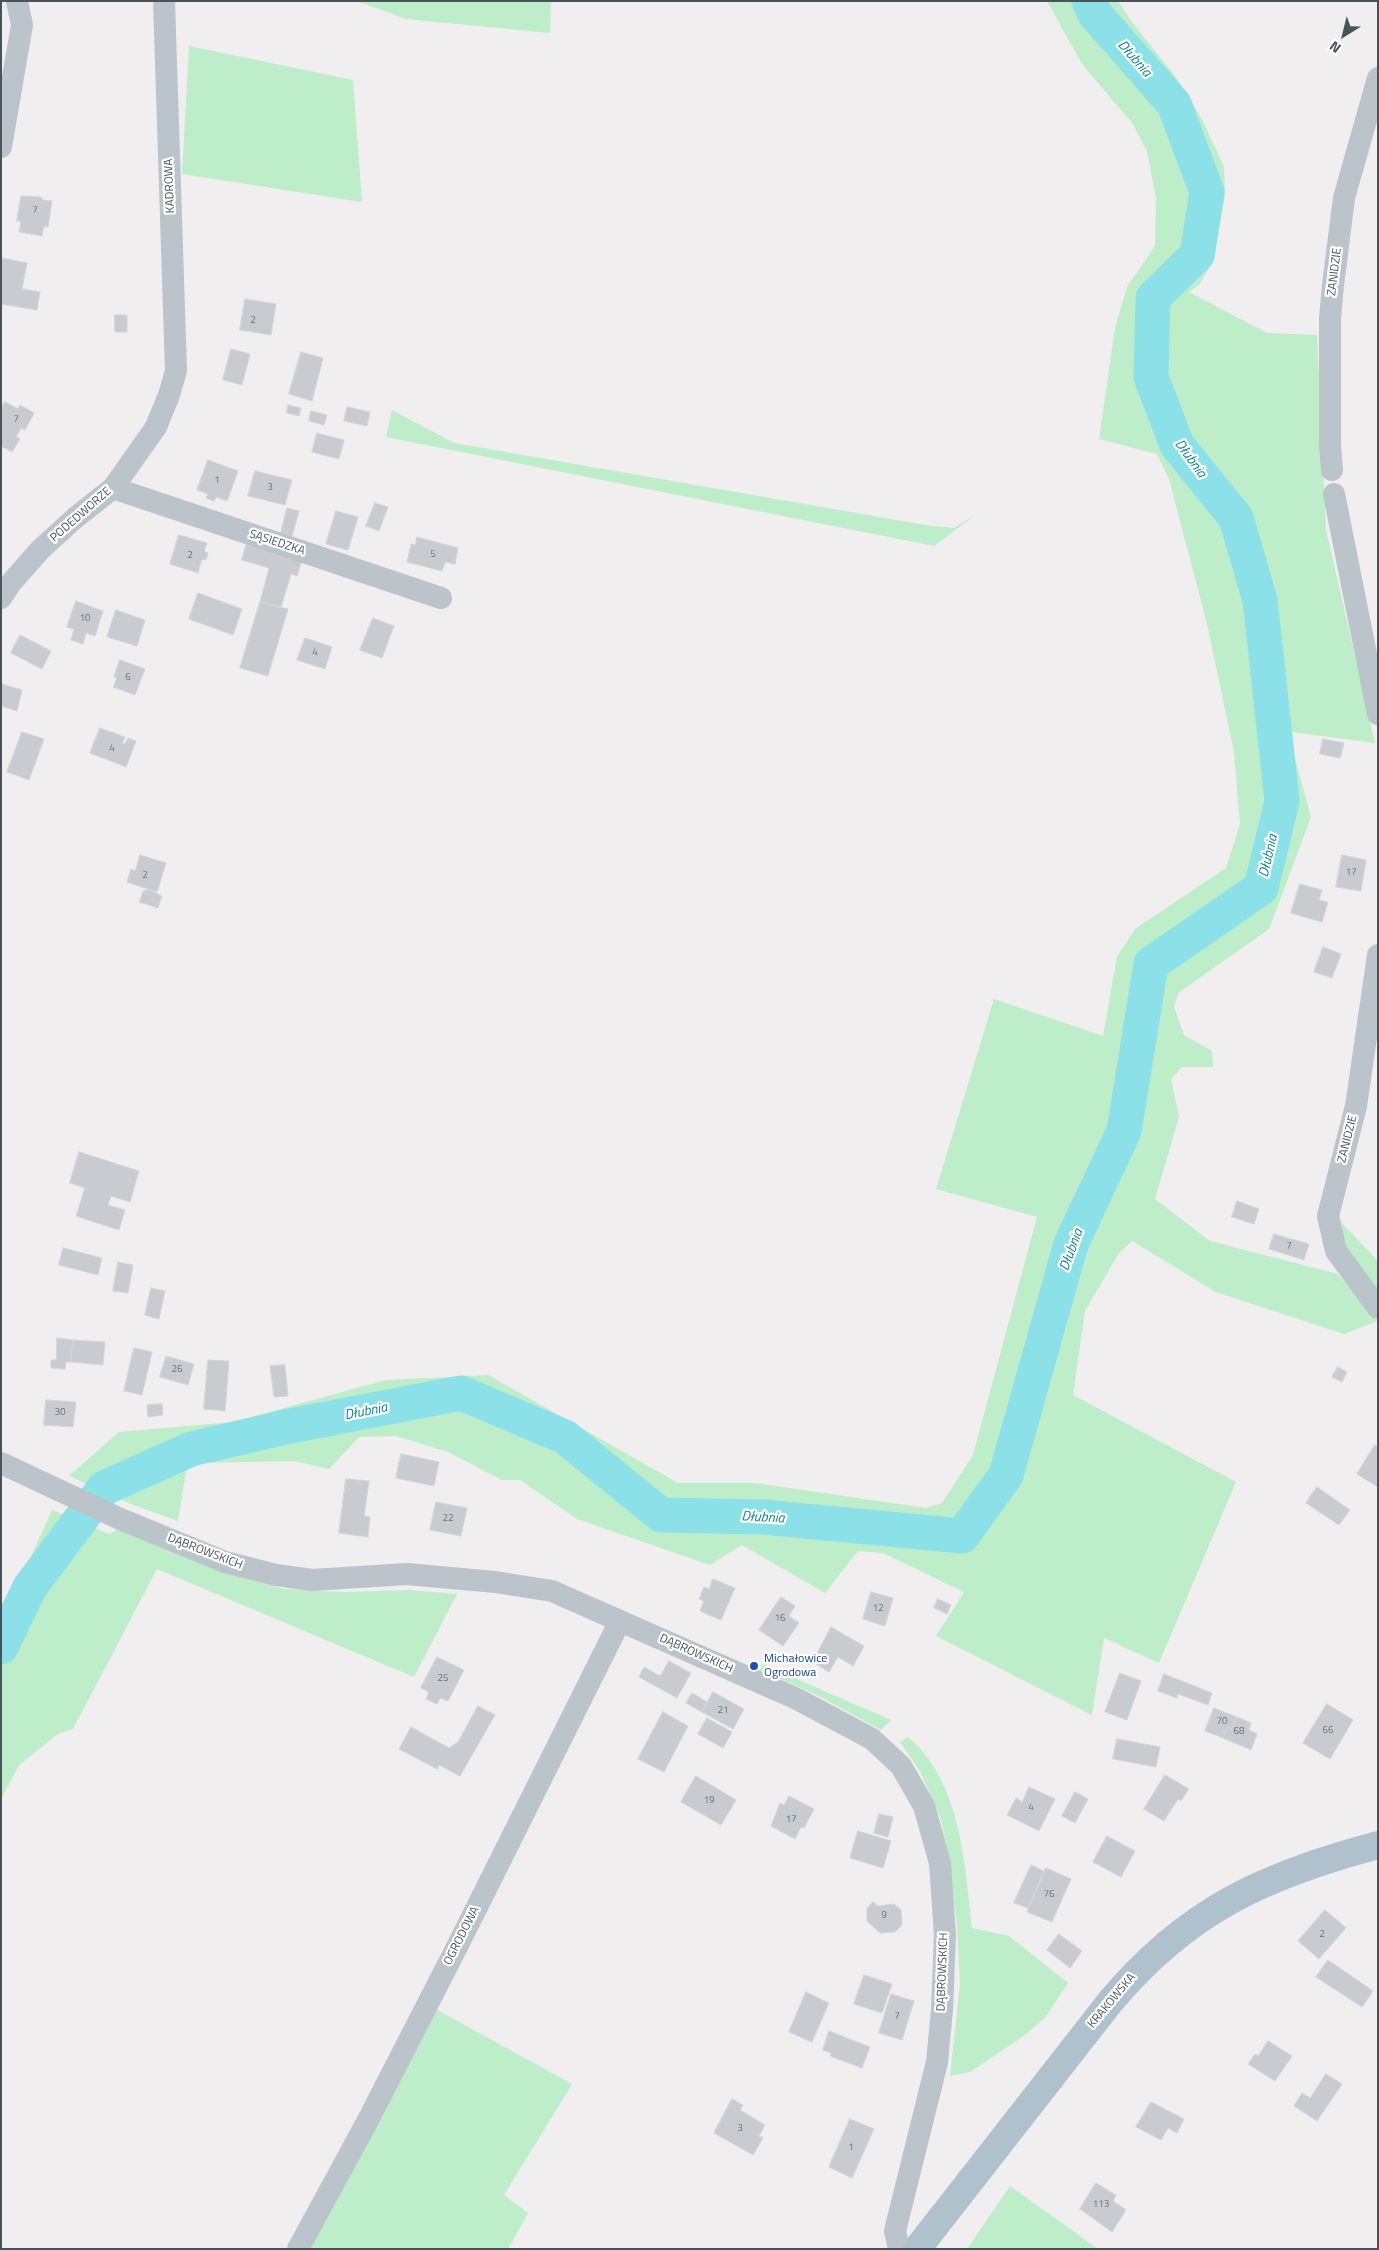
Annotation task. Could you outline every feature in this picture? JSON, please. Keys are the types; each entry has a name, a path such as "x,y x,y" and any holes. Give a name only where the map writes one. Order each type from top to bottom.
{"main road":[{"name":"KRAKOWSKA","path":"917,2249 1110,2002 1144,1964 1164,1946 1204,1915 1250,1889 1323,1860 1378,1845"}],"street":[{"path":"1,147 22,25 17,1"},
{"name":"KADROWA","path":"164,1 176,371"},
{"name":"ZANIDZIE","path":"1332,470 1330,446 1330,318 1332,285 1344,198 1378,78"},
{"name":"PODEDWORZE","path":"1,598 10,584 40,550 75,518 113,488 156,427 169,396 176,371"},
{"name":"SĄSIEDZKA","path":"113,488 441,598"},
{"path":"1334,494 1378,714"},
{"name":"ZANIDZIE","path":"1378,955 1356,1106 1328,1216 1336,1251 1378,1308"},
{"name":"DĄBROWSKICH","path":"1,1463 59,1492 118,1518 226,1562 276,1575 312,1580 406,1574 495,1582 552,1591 797,1698 872,1739 901,1766 924,1806 940,1863 945,1936 942,2010 936,2062 895,2231 899,2249"},
{"name":"OGRODOWA","path":"298,2249 367,2122 459,1943 620,1620"}],"green space":[{"path":"357,1 551,1 550,33 406,19"},
{"path":"1047,1 1118,1 1131,21 1176,77 1202,119 1224,167 1225,195 1214,260 1199,285 1189,292 1267,333 1317,335 1326,530 1375,743 1291,732 1291,744 1311,817 1269,929 1178,993 1174,1007 1184,1035 1212,1051 1213,1067 1182,1067 1171,1079 1179,1117 1155,1199 1210,1241 1338,1274 1377,1321 1344,1334 1216,1292 1132,1241 1119,1253 1085,1311 1073,1395 1236,1482 1159,1663 1104,1638 1092,1715 936,1636 964,1592 883,1553 858,1551 825,1593 742,1545 710,1565 577,1519 520,1480 502,1480 448,1452 396,1436 359,1437 329,1469 294,1461 200,1463 186,1471 178,1521 131,1504 69,1476 119,1432 233,1422 386,1380 488,1375 678,1483 755,1483 926,1508 942,1503 973,1455 1037,1217 936,1189 994,999 1103,1036 1117,957 1135,929 1226,868 1240,824 1234,752 1207,624 1169,479 1157,454 1099,439 1115,328 1127,287 1155,246 1156,198 1147,151 1132,123 1082,64"},
{"path":"189,46 353,80 362,202 182,174"},
{"path":"392,410 454,443 931,526 954,528 975,515 934,546 386,437"},
{"path":"1341,1222 1378,1261 1378,1299 1342,1253"},
{"path":"52,1510 109,1534 119,1529 218,1571 284,1589 344,1592 408,1590 457,1594 414,1677 157,1569 73,1729 58,1734 19,1765 1,1799 1,1623"},
{"path":"762,1664 891,1720 881,1730 817,1695 760,1670"},
{"path":"908,1737 926,1756 950,1800 963,1851 972,1928 1009,1936 1068,1983 1045,2018 1025,2035 970,2072 950,2076 960,1984 957,1925 948,1851 940,1817 920,1771 900,1742"},
{"path":"432,2007 572,2084 504,2195 528,2213 508,2249 305,2249"},
{"path":"1010,2186 1098,2249 967,2249"}],"building":[{"path":"21,196 41,197 43,200 52,201 48,227 44,226 42,236 19,232 21,222 17,221"},
{"path":"2,258 27,263 22,289 40,292 37,310 1,304"},
{"path":"245,299 276,304 271,335 240,330"},
{"path":"115,315 127,315 127,332 115,332"},
{"path":"231,349 250,354 242,385 223,380"},
{"path":"301,352 323,358 312,401 289,394"},
{"path":"5,402 18,409 20,405 34,413 25,430 21,428 16,437 20,439 12,452 1,446 1,408"},
{"path":"288,405 301,408 299,416 287,413"},
{"path":"347,407 370,412 367,426 344,421"},
{"path":"311,411 327,415 324,425 309,421"},
{"path":"317,433 344,440 339,459 312,452"},
{"path":"208,460 238,471 227,501 216,497 214,501 206,498 208,494 197,490"},
{"path":"255,471 292,480 285,505 248,496"},
{"path":"375,503 388,507 379,531 366,526"},
{"path":"287,508 299,511 292,536 281,533"},
{"path":"336,511 358,517 348,550 326,544"},
{"path":"179,535 207,543 204,551 208,553 206,560 202,559 198,573 170,564"},
{"path":"417,537 458,548 455,564 445,562 442,571 407,562 411,544 415,545"},
{"path":"247,542 302,560 297,576 291,574 281,607 260,602 269,568 242,560"},
{"path":"198,593 242,609 233,635 189,619"},
{"path":"76,601 103,611 95,636 86,633 83,644 71,640 74,629 67,627"},
{"path":"260,602 288,609 268,676 240,668"},
{"path":"116,610 145,620 137,646 107,637"},
{"path":"373,618 394,626 382,658 360,650"},
{"path":"20,635 51,651 42,669 11,653"},
{"path":"305,638 332,647 325,669 297,660"},
{"path":"120,660 145,669 135,695 113,687 117,678 114,677"},
{"path":"2,684 22,690 17,711 1,706"},
{"path":"100,728 125,737 122,743 125,744 128,738 136,741 126,767 90,753"},
{"path":"22,732 44,739 29,780 7,772"},
{"path":"1323,739 1344,743 1340,758 1320,754"},
{"path":"140,855 166,863 157,892 127,882 131,869 135,871"},
{"path":"1342,855 1366,860 1361,891 1336,887"},
{"path":"1300,884 1322,890 1319,900 1328,902 1322,922 1291,913"},
{"path":"147,889 162,896 158,908 139,902 144,890 146,891"},
{"path":"1323,947 1341,954 1332,978 1314,972"},
{"path":"79,1152 139,1171 130,1202 111,1196 108,1205 125,1210 119,1230 76,1216 85,1188 70,1183"},
{"path":"1237,1201 1259,1209 1254,1224 1232,1217"},
{"path":"1274,1234 1309,1244 1304,1260 1269,1249"},
{"path":"63,1248 102,1258 98,1275 59,1265"},
{"path":"118,1262 133,1265 128,1293 113,1291"},
{"path":"151,1288 165,1291 159,1319 145,1315"},
{"path":"57,1338 73,1340 71,1362 66,1362 65,1369 51,1368 51,1360 56,1360"},
{"path":"73,1340 105,1342 103,1365 71,1362"},
{"path":"134,1348 152,1352 142,1395 124,1391"},
{"path":"166,1356 194,1364 188,1385 160,1377"},
{"path":"208,1360 229,1361 225,1411 204,1409"},
{"path":"285,1365 288,1396 274,1397 270,1366"},
{"path":"1338,1367 1347,1372 1342,1382 1332,1377"},
{"path":"46,1400 76,1402 73,1427 44,1425"},
{"path":"162,1404 163,1415 148,1417 147,1405"},
{"path":"1375,1445 1378,1447 1378,1487 1357,1474"},
{"path":"401,1454 439,1462 434,1486 396,1478"},
{"path":"346,1479 369,1481 364,1516 370,1517 368,1537 339,1533"},
{"path":"1317,1487 1350,1510 1339,1525 1306,1503"},
{"path":"436,1502 467,1508 461,1536 430,1530"},
{"path":"713,1579 735,1588 721,1620 700,1611 704,1601 699,1599 704,1587 709,1589"},
{"path":"871,1592 893,1598 885,1626 863,1619"},
{"path":"781,1597 795,1606 789,1616 799,1623 783,1646 759,1630"},
{"path":"938,1599 951,1605 947,1614 934,1608"},
{"path":"831,1627 864,1646 853,1666 838,1657 829,1672 813,1662"},
{"path":"437,1657 464,1670 448,1701 440,1698 437,1704 426,1699 429,1692 421,1688"},
{"path":"669,1661 691,1673 677,1698 639,1677 644,1667 660,1676"},
{"path":"1120,1673 1141,1681 1127,1720 1105,1712"},
{"path":"1164,1674 1212,1693 1208,1705 1178,1694 1177,1698 1158,1691"},
{"path":"713,1692 744,1709 733,1729 702,1712"},
{"path":"692,1693 707,1702 702,1712 686,1703"},
{"path":"1327,1704 1353,1720 1330,1759 1303,1743"},
{"path":"478,1706 495,1715 460,1776 439,1765 437,1769 399,1749 411,1727 449,1748 458,1742"},
{"path":"1214,1708 1237,1717 1232,1729 1228,1727 1223,1738 1205,1731"},
{"path":"663,1712 688,1726 664,1772 638,1759"},
{"path":"1237,1717 1251,1723 1249,1730 1257,1734 1251,1750 1223,1738 1228,1727 1232,1729"},
{"path":"707,1718 732,1732 723,1748 698,1734"},
{"path":"1117,1739 1160,1747 1156,1767 1113,1759"},
{"path":"1165,1775 1189,1789 1181,1801 1178,1799 1164,1821 1144,1809"},
{"path":"696,1776 736,1800 721,1825 681,1802"},
{"path":"1029,1787 1055,1799 1039,1831 1007,1815 1016,1798 1022,1802"},
{"path":"1075,1792 1088,1799 1075,1823 1062,1816"},
{"path":"789,1796 814,1809 804,1828 801,1827 795,1839 771,1826 780,1803 784,1805"},
{"path":"879,1814 893,1817 888,1837 874,1833"},
{"path":"858,1831 891,1841 883,1868 850,1858"},
{"path":"1107,1836 1135,1851 1121,1877 1093,1862"},
{"path":"1031,1865 1044,1871 1028,1908 1014,1903"},
{"path":"1046,1868 1071,1879 1052,1922 1027,1912"},
{"path":"873,1902 878,1906 894,1904 901,1910 902,1925 895,1932 880,1933 867,1921 867,1909"},
{"path":"1325,1910 1346,1928 1319,1959 1298,1941"},
{"path":"1059,1934 1082,1951 1070,1968 1047,1950"},
{"path":"1328,1960 1373,1991 1362,2007 1316,1977"},
{"path":"864,1975 892,1984 882,2013 854,2004"},
{"path":"806,1992 829,2003 812,2042 789,2032"},
{"path":"891,1994 914,2001 902,2040 879,2033"},
{"path":"829,2031 870,2047 862,2068 830,2056 831,2053 823,2050"},
{"path":"1268,2041 1292,2056 1275,2081 1248,2064 1255,2054 1258,2056"},
{"path":"1326,2074 1342,2084 1317,2121 1294,2106 1302,2093 1310,2098"},
{"path":"732,2099 743,2105 740,2110 765,2125 759,2136 763,2138 753,2155 714,2133"},
{"path":"1151,2102 1184,2119 1177,2133 1168,2128 1161,2140 1136,2127"},
{"path":"850,2119 874,2129 852,2178 829,2167"},
{"path":"1096,2183 1116,2195 1113,2201 1126,2210 1112,2232 1080,2209"}],"waterway":[{"name":"Dłubnia","path":"1,1647 30,1587 104,1488 191,1449 290,1426 461,1393 565,1437 661,1515 763,1517 962,1536 1006,1475 1071,1244 1124,1131 1151,964 1261,888 1282,801 1260,600 1236,518 1177,445 1151,377 1153,298 1197,255 1207,192 1174,104 1095,14 1089,1"}],"place":[{"name":"Michałowice Ogrodowa","path":"754,1666"}]}
